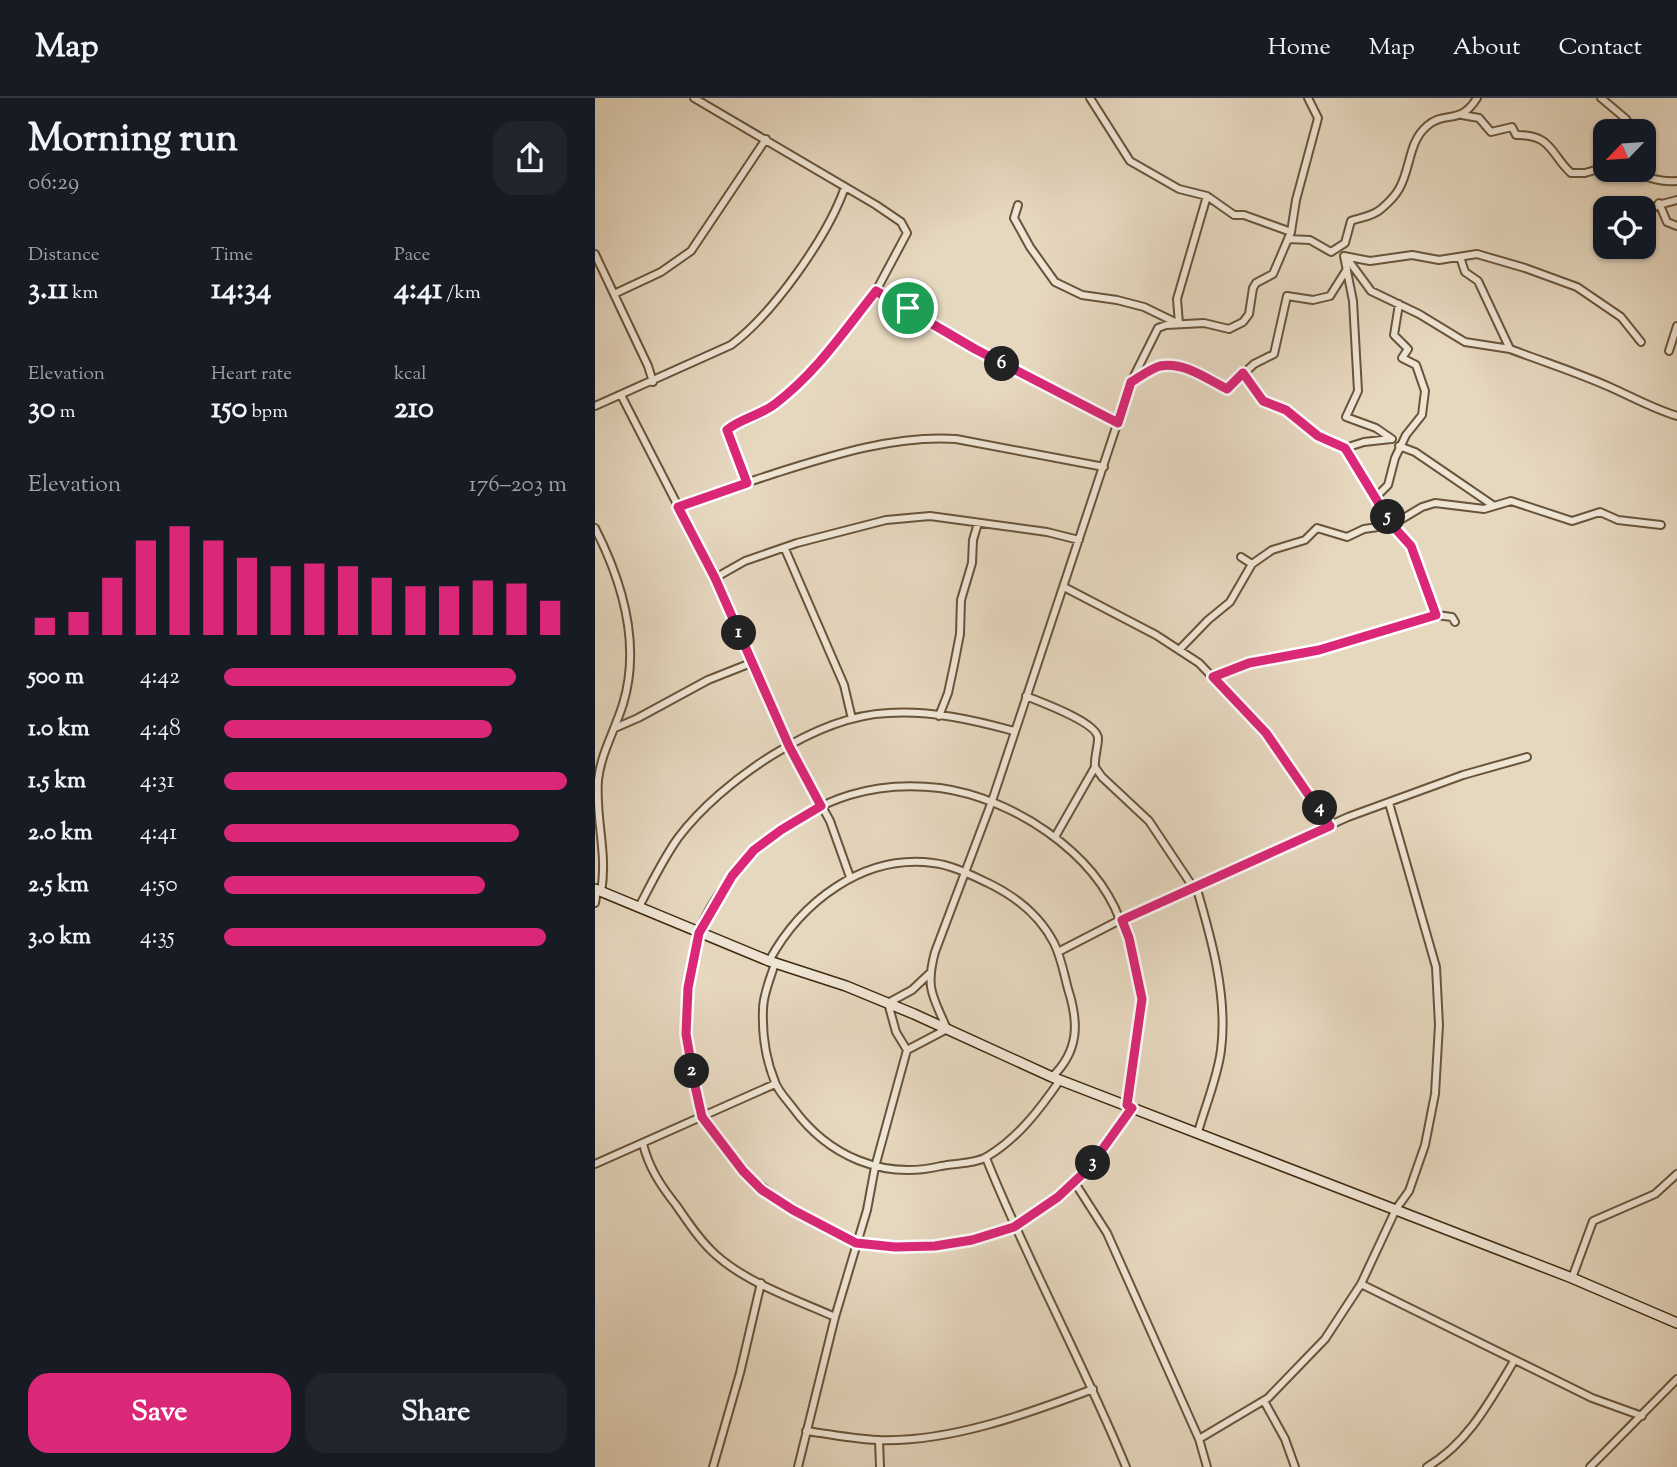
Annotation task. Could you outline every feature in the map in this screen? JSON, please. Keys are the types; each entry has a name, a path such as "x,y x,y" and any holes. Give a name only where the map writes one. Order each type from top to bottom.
{"street":[{"path":"694,98 876,205 905,227 907,233 876,291 839,341 793,390 760,415 727,430 747,483"},
{"path":"1090,98 1130,162 1179,189 1207,196 1234,215 1244,215 1289,236 1310,240 1331,252 1345,243 1351,221 1380,210 1398,191 1415,142 1426,126 1470,109 1477,98"},
{"path":"888,1003 920,985 929,974 948,915 992,801 1131,382 1158,328 1165,325 1204,323 1229,329 1240,326 1249,314 1256,283 1273,274 1289,236 1318,118 1308,98"},
{"path":"1601,98 1626,119"},
{"path":"1459,115 1475,116 1485,123 1491,132 1513,127 1516,135 1524,134 1540,139 1571,173 1593,170"},
{"path":"614,294 661,272 691,251 766,139"},
{"path":"1656,180 1660,182 1677,181"},
{"path":"595,406 653,382 739,339 774,302 807,258 839,204 845,187"},
{"path":"1179,324 1177,299 1207,196"},
{"path":"1656,206 1677,200"},
{"path":"1659,204 1667,222 1677,226"},
{"path":"1018,205 1014,218 1030,247 1055,282 1082,295 1145,307 1179,324"},
{"path":"595,254 649,366 653,382"},
{"path":"1344,256 1370,261 1412,255 1439,260 1477,254 1577,287 1621,317 1641,342"},
{"path":"1344,256 1353,301 1359,391 1346,417 1376,428 1400,447 1415,452 1494,506"},
{"path":"1344,256 1371,291 1465,342 1510,349 1614,389 1653,409 1677,416"},
{"path":"1460,257 1465,272 1478,281 1510,349"},
{"path":"1131,382 1162,365 1187,368 1227,389 1254,364 1274,354 1287,296 1313,300 1330,296 1347,269"},
{"path":"876,291 975,349 1118,423"},
{"path":"1376,497 1388,485 1400,447 1422,415 1425,391 1416,365 1402,358 1408,349 1394,335 1399,304"},
{"path":"1669,351 1677,326"},
{"path":"1243,373 1263,401 1286,410 1318,436 1345,448 1392,525 1411,546 1436,615"},
{"path":"621,395 715,578 789,746 830,821 851,877"},
{"path":"678,507 833,455 937,438 956,439 1104,467"},
{"path":"1345,448 1364,442 1392,439"},
{"path":"1180,649 1230,602 1252,564 1272,550 1305,540 1317,528 1347,537 1364,529 1392,525 1422,507 1435,503 1484,509 1511,501 1572,521 1600,512 1618,520 1661,525"},
{"path":"715,578 745,561 853,527 886,520 930,516 1048,532 1079,540"},
{"path":"939,716 948,693 954,665 960,634 961,600 972,563 973,540 978,523"},
{"path":"595,528 622,599 630,648 627,690 615,728 607,742 598,780 598,825 604,856 595,904"},
{"path":"785,549 844,685 852,719"},
{"path":"1241,557 1252,564"},
{"path":"1064,587 1180,649 1199,663 1266,733 1330,826"},
{"path":"1213,677 1249,663 1319,650 1436,615 1452,617 1455,622"},
{"path":"615,728 708,680 751,663"},
{"path":"1026,696 1089,725 1098,737 1095,767 1055,837"},
{"path":"639,907 667,854 699,813 738,779 789,746 826,727 886,713 939,716 1014,731"},
{"path":"1058,952 1121,920 1370,808 1463,775 1527,757"},
{"path":"1095,767 1102,777 1149,821 1194,887 1209,931 1222,1015 1221,1051 1198,1132"},
{"path":"905,786 965,791 992,801 1055,837 1073,853 1114,903 1129,938 1142,999 1130,1107 1109,1142 1075,1183 1014,1227 972,1240 935,1246 895,1247 856,1243 793,1210 762,1190 743,1171 702,1117 686,1034 688,988 699,933 732,876 754,850 821,806 861,790 905,786"},
{"path":"1199,1439 1264,1401 1325,1339 1361,1284 1396,1209 1409,1191 1425,1145 1433,1115 1439,1025 1436,967 1389,803"},
{"path":"910,861 936,863 966,872 1024,905 1043,927 1058,952 1075,1010 1074,1038 1066,1064 1038,1111 1019,1132 985,1158 919,1172 875,1167 846,1154 812,1130 775,1084 765,1044 763,1006 772,962 780,941 812,905 831,888 851,877 910,861"},
{"path":"598,890 772,962 888,1003 1056,1079 1572,1278 1677,1323"},
{"path":"929,974 931,991 947,1029"},
{"path":"888,1003 895,1032 907,1050"},
{"path":"798,1467 835,1317 867,1210 875,1167 907,1050 947,1029"},
{"path":"595,1164 775,1084"},
{"path":"643,1144 647,1163 694,1231 716,1255 737,1271 835,1317"},
{"path":"985,1158 1014,1227 1093,1389 1126,1467"},
{"path":"1572,1278 1593,1220 1655,1194 1677,1174"},
{"path":"1075,1183 1107,1233 1199,1439 1207,1467"},
{"path":"713,1467 740,1373 761,1283"},
{"path":"1361,1284 1592,1398 1642,1416"},
{"path":"1427,1467 1451,1450 1478,1421 1514,1361"},
{"path":"1590,1467 1677,1379"},
{"path":"806,1431 879,1440 944,1433 981,1426 1093,1389"},
{"path":"1264,1401 1285,1439 1295,1467"},
{"path":"879,1440 880,1467"}],"route":[{"path":"876,291 908,308 975,349 1118,423 1131,382 1162,365 1187,368 1227,389 1243,373 1263,401 1286,410 1318,436 1345,448 1392,525 1411,546 1436,615 1319,650 1249,663 1213,677 1266,733 1330,826 1122,920 1129,938 1142,999 1127,1105 1132,1108 1109,1142 1075,1183 1014,1227 972,1240 935,1246 895,1247 856,1243 793,1210 762,1190 743,1171 702,1117 686,1034 688,988 699,933 732,876 754,850 811,810 821,806 789,746 715,578 678,507 747,483 727,430 760,415 793,390 839,341 876,291"}]}
